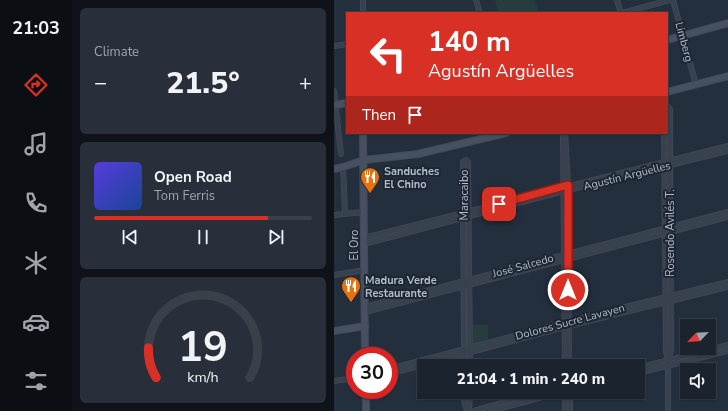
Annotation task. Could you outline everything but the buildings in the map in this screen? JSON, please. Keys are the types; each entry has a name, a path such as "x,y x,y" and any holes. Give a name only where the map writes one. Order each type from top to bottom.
{"main road":[{"path":"668,40 728,23"},
{"path":"668,92 728,76"},
{"path":"335,105 346,103"},
{"name":"El Oro","path":"363,134 365,347"},
{"path":"334,169 364,160 418,154 502,134"},
{"path":"334,331 365,326"},
{"path":"366,399 366,411"}],"street":[{"path":"363,0 363,12"},
{"path":"476,0 480,12"},
{"path":"617,0 621,12"},
{"path":"625,12 672,0"},
{"name":"Limberg","path":"672,0 696,85"},
{"path":"334,46 346,44"},
{"path":"334,91 341,154"},
{"name":"Rosendo Avilés T.","path":"668,107 670,109 667,163 667,299 671,351 668,363 668,411"},
{"path":"564,134 566,188 566,359"},
{"name":"Rosendo Avilés T.","path":"664,134 667,163"},
{"name":"Agustín Argüelles","path":"718,151 728,146"},
{"name":"Agustín Argüelles","path":"364,241 667,163 718,151 728,151"},
{"name":"Maracaibo","path":"466,214 463,162 466,160 468,162 466,283 467,352 468,359"},
{"path":"343,167 345,213"},
{"path":"334,215 364,212"},
{"name":"José Salcedo","path":"720,217 728,212"},
{"name":"José Salcedo","path":"365,310 720,217 728,217"},
{"path":"334,275 365,270"},
{"name":"Dolores Sucre Lavayen","path":"718,287 728,282"},
{"name":"Dolores Sucre Lavayen","path":"438,359 618,311 718,287 728,287"},
{"path":"566,325 568,359"},
{"path":"716,348 728,345"},
{"path":"716,354 728,351"},
{"name":"Maracaibo","path":"466,359 467,352"},
{"path":"645,371 694,355"},
{"path":"645,367 711,355"},
{"name":"Dolores Sucre Lavayen","path":"398,367 417,364"},
{"name":"Dolores Sucre Lavayen","path":"398,371 417,364"},
{"path":"334,381 346,379"},
{"path":"464,399 468,411"},
{"path":"468,411 469,399"},
{"path":"491,411 521,399"},
{"path":"474,411 527,399"},
{"path":"565,399 565,411"},
{"path":"570,399 570,411"}],"green space":[{"path":"535,0 539,12 499,12 495,1"},
{"path":"472,325 488,325 488,342 473,345"}],"place":[{"name":"Sanduches El Chino","path":"370,194"},
{"name":"Madura Verde Restaurante","path":"351,303"}],"route":[{"path":"499,204 568,185 568,290"}]}
